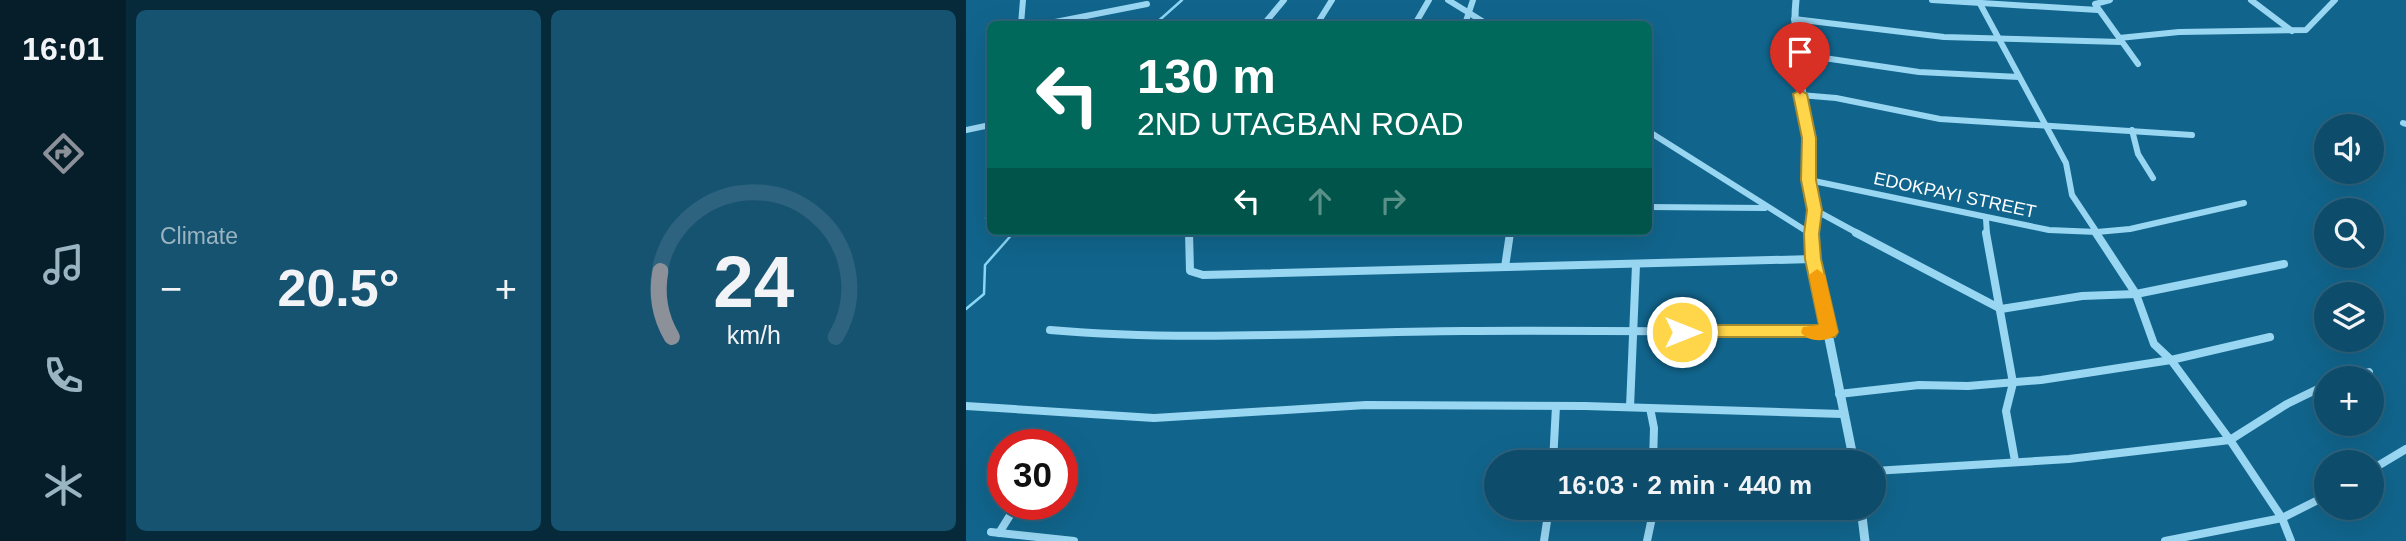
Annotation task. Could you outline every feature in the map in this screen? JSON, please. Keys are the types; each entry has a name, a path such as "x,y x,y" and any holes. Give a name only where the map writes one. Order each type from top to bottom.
{"street":[{"path":"1021,21 1023,0"},
{"path":"1266,21 1284,0"},
{"path":"1319,21 1332,0"},
{"path":"1417,21 1429,0"},
{"path":"1448,0 1483,21"},
{"path":"1466,21 1473,0"},
{"path":"1796,0 1794,19 1800,94 1809,138 1809,180 1815,210 1811,234 1813,259 1851,450"},
{"path":"1932,0 2098,10"},
{"path":"2110,0 2095,4 2138,64"},
{"path":"2251,0 2293,32"},
{"path":"1794,19 1920,35 1999,41 2120,40 2179,32 2293,32 2314,26 2335,0"},
{"path":"1978,1 2066,163 2071,195 2136,294 2154,344 2171,360 2230,440 2282,518 2291,541"},
{"path":"1060,21 1147,4"},
{"path":"1797,54 1919,72 2019,77"},
{"path":"1800,94 1836,98 1940,119 2192,135"},
{"path":"966,130 987,126"},
{"path":"2132,130 2138,154 2153,178"},
{"path":"1652,134 1811,234"},
{"name":"EDOKPAYI STREET","path":"1809,180 2049,230 2096,232 2130,229 2244,204"},
{"path":"1652,207 1766,208"},
{"path":"1815,210 1933,276 2001,309 2082,296 2136,294 2284,264"},
{"path":"1986,219 1987,247 2001,309 2013,383 2007,391 2005,405 2015,461"},
{"path":"1189,235 1190,271 1203,275 1813,259"},
{"path":"1505,267 1509,235"},
{"path":"1630,407 1636,265"},
{"path":"1050,330 1128,337 1212,338 1462,331 1829,332"},
{"path":"1839,394 1919,385 2013,383 2171,360 2270,337"},
{"path":"1886,470 2068,459 2230,440 2287,404 2314,391"},
{"path":"966,405 1154,418 1366,405 1630,407 1842,414"},
{"path":"1554,450 1556,406"},
{"path":"1650,408 1656,432 1652,450"},
{"path":"2384,462 2406,449"},
{"path":"2165,541 2282,518 2314,502"},
{"path":"1004,520 995,532 1074,541"},
{"path":"1544,541 1545,520"},
{"path":"1647,541 1651,520"},
{"path":"1863,520 1866,541"}],"waterway":[{"path":"1158,21 1182,0"},
{"path":"987,215 987,219"},
{"path":"966,309 984,294 985,265 1011,235"}],"slow traffic":[{"path":"1809,332 1829,332 1817,275"}],"route":[{"path":"1682,332 1829,332 1813,259 1811,234 1815,210 1809,180 1809,138 1800,94"}]}
